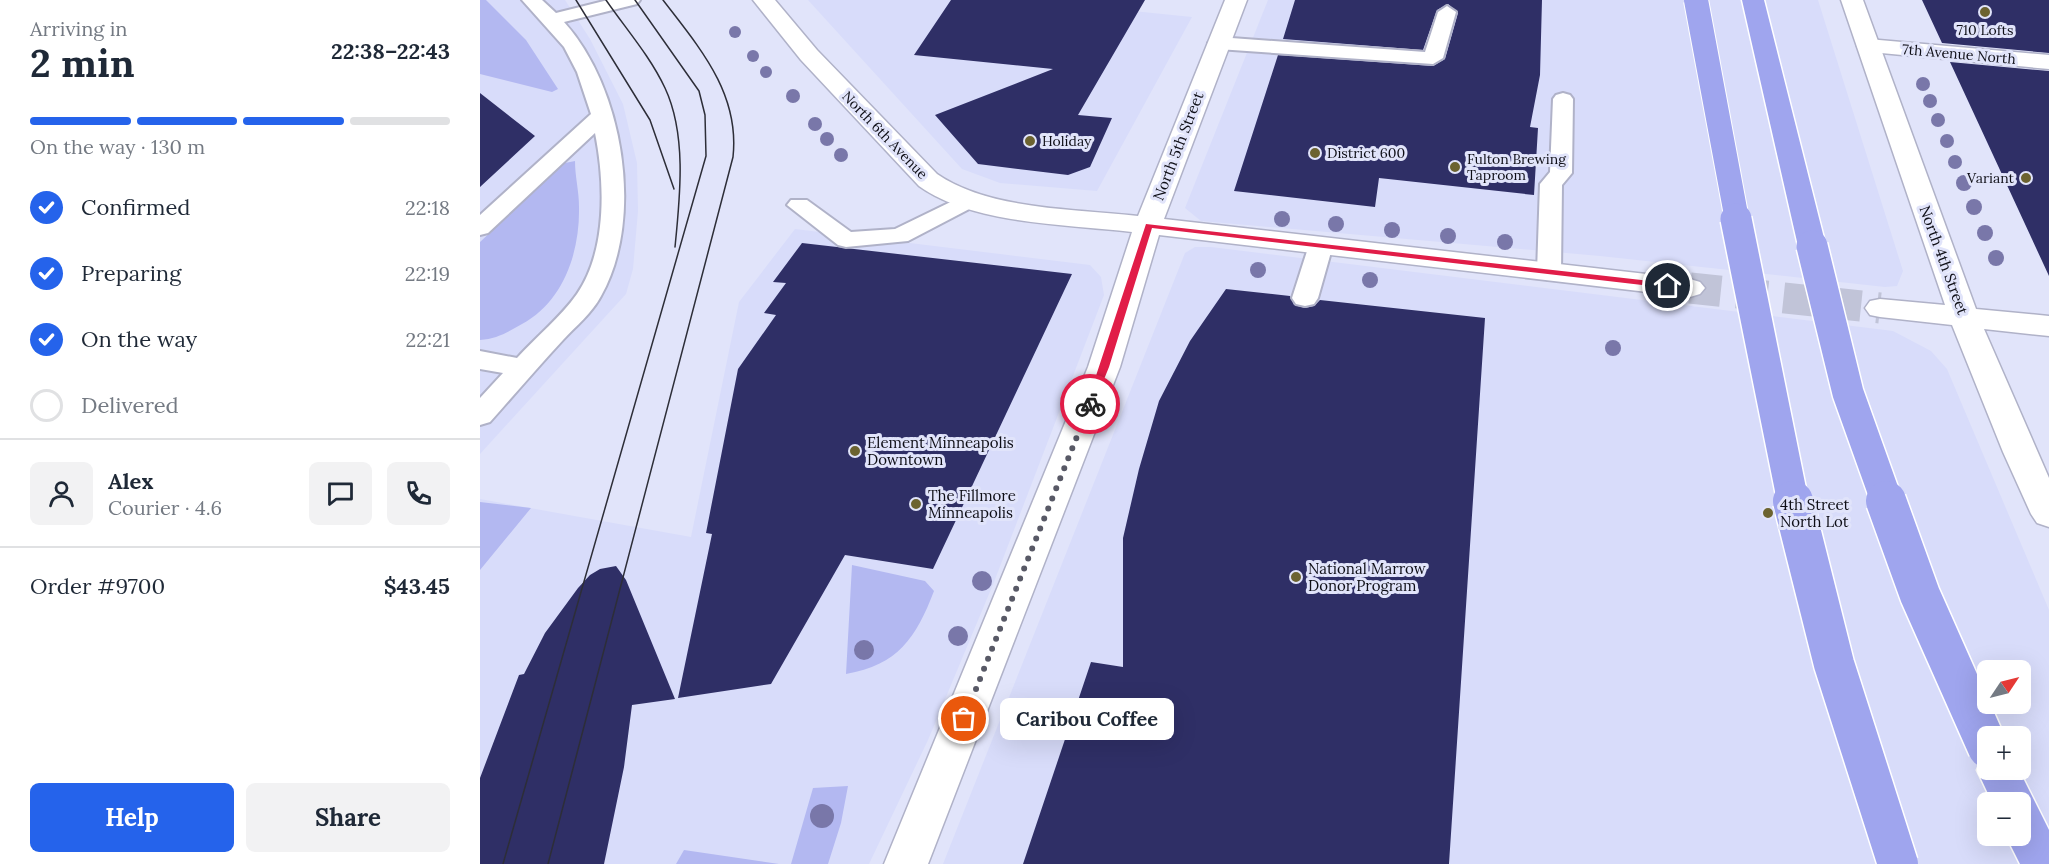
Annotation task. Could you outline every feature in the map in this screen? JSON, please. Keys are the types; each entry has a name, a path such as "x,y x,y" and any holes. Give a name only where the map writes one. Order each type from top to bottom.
{"highway":[{"path":"1696,0 1775,416 1803,544 1838,678 1898,864"},
{"path":"1752,0 1848,393 1920,595 1978,726"},
{"path":"2031,840 2043,864"}],"street":[{"name":"North 6th Avenue","path":"764,0 809,54 908,162 945,192 967,201 987,207 1690,288"},
{"name":"North 5th Street","path":"906,864 1104,367 1148,225 1236,0"},
{"name":"North 4th Street","path":"1852,0 1964,317 2024,463 2049,514"},
{"name":"7th Avenue North","path":"1868,46 2049,62"},
{"path":"1880,308 2049,326"}],"lane":[{"path":"480,415 588,296 603,267 611,219 613,172 592,87 575,48 552,20 531,0"},
{"path":"552,20 631,0"},
{"path":"1218,43 1432,58 1447,12"},
{"path":"1549,272 1551,184 1561,173 1563,99"},
{"path":"480,228 601,116"},
{"path":"799,205 846,240 900,236 967,201"},
{"path":"1305,298 1321,245"},
{"path":"480,360 523,368"}],"shaded area":[{"path":"480,0 565,0 590,39 623,104 637,163 638,211 633,269 626,294 480,454"},
{"path":"480,0 486,0 526,40 558,89 552,92 480,74"},
{"path":"808,0 1024,0 1192,17 1097,191 1000,183 962,169"},
{"path":"1268,0 1818,0 1903,271 1897,286 1885,287 1600,256 1201,221 1185,208"},
{"path":"575,161 579,224 566,274 548,303 536,315 502,335 480,340 480,242 565,163"},
{"path":"795,229 1090,265 1101,277 1104,295 994,582 928,740 869,864 480,864 480,499 691,537 739,302"},
{"path":"1195,247 1211,247 1893,331 1931,351 1947,369 2049,610 2049,864 943,864 1185,253"},
{"path":"480,502 531,508 480,570"},
{"path":"852,565 925,581 934,591 920,623 903,647 879,664 846,674"},
{"path":"848,786 841,823 828,864 791,864 813,788"},
{"path":"684,850 779,864 676,864"}],"building":[{"path":"951,0 1145,0 1078,115 1112,118 1090,167 1068,175 978,164 935,115 1053,69 914,55"},
{"path":"1295,0 1542,0 1540,75 1530,127 1538,128 1534,195 1379,178 1375,207 1234,191 1278,55 1433,66 1445,59 1458,13 1448,4 1437,10 1423,50 1283,39"},
{"name":"710 Lofts","path":"1922,0 2049,0 2049,53 1942,43"},
{"name":"Variant","path":"1950,62 2049,71 2049,276"},
{"path":"480,93 535,136 480,187"},
{"name":"Element Minneapolis Downtown","path":"802,243 1072,274 933,569 845,555 771,684 678,698 712,534 706,533 738,369 776,315 764,313 786,283 773,282"},
{"name":"National Marrow Donor Program","path":"1226,289 1290,296 1294,305 1305,308 1314,306 1320,300 1485,318 1449,864 1023,864 1091,662 1123,667 1123,538 1139,469 1159,401 1190,341"},
{"path":"616,566 626,580 675,699 632,705 624,767 604,864 480,864 480,778 519,675 524,674 545,633 578,588 590,575 600,569"}],"tunnel":[{"path":"1690,288 1880,308"}],"tram line":[{"path":"576,0 650,120 674,189"},
{"path":"606,0 652,65 672,106 677,126 680,166 675,247"},
{"path":"503,864 706,156 705,115 699,91 635,0"},
{"path":"548,864 733,157 730,112 723,92 703,53 663,0"}],"way so far":[{"path":"964,719 1090,404"}],"place":[{"name":"710 Lofts","path":"1985,12"},
{"name":"Holiday","path":"1030,141"},
{"name":"District 600","path":"1315,153"},
{"name":"Fulton Brewing Taproom","path":"1455,167"},
{"name":"Variant","path":"2026,178"},
{"name":"Element Minneapolis Downtown","path":"855,451"},
{"name":"The Fillmore Minneapolis","path":"916,504"},
{"name":"4th Street North Lot","path":"1768,513"},
{"name":"National Marrow Donor Program","path":"1296,577"},
{"name":"Caribou Coffee","path":"964,719"}],"route":[{"path":"1090,404 1132,281 1148,225 1668,286"}]}
